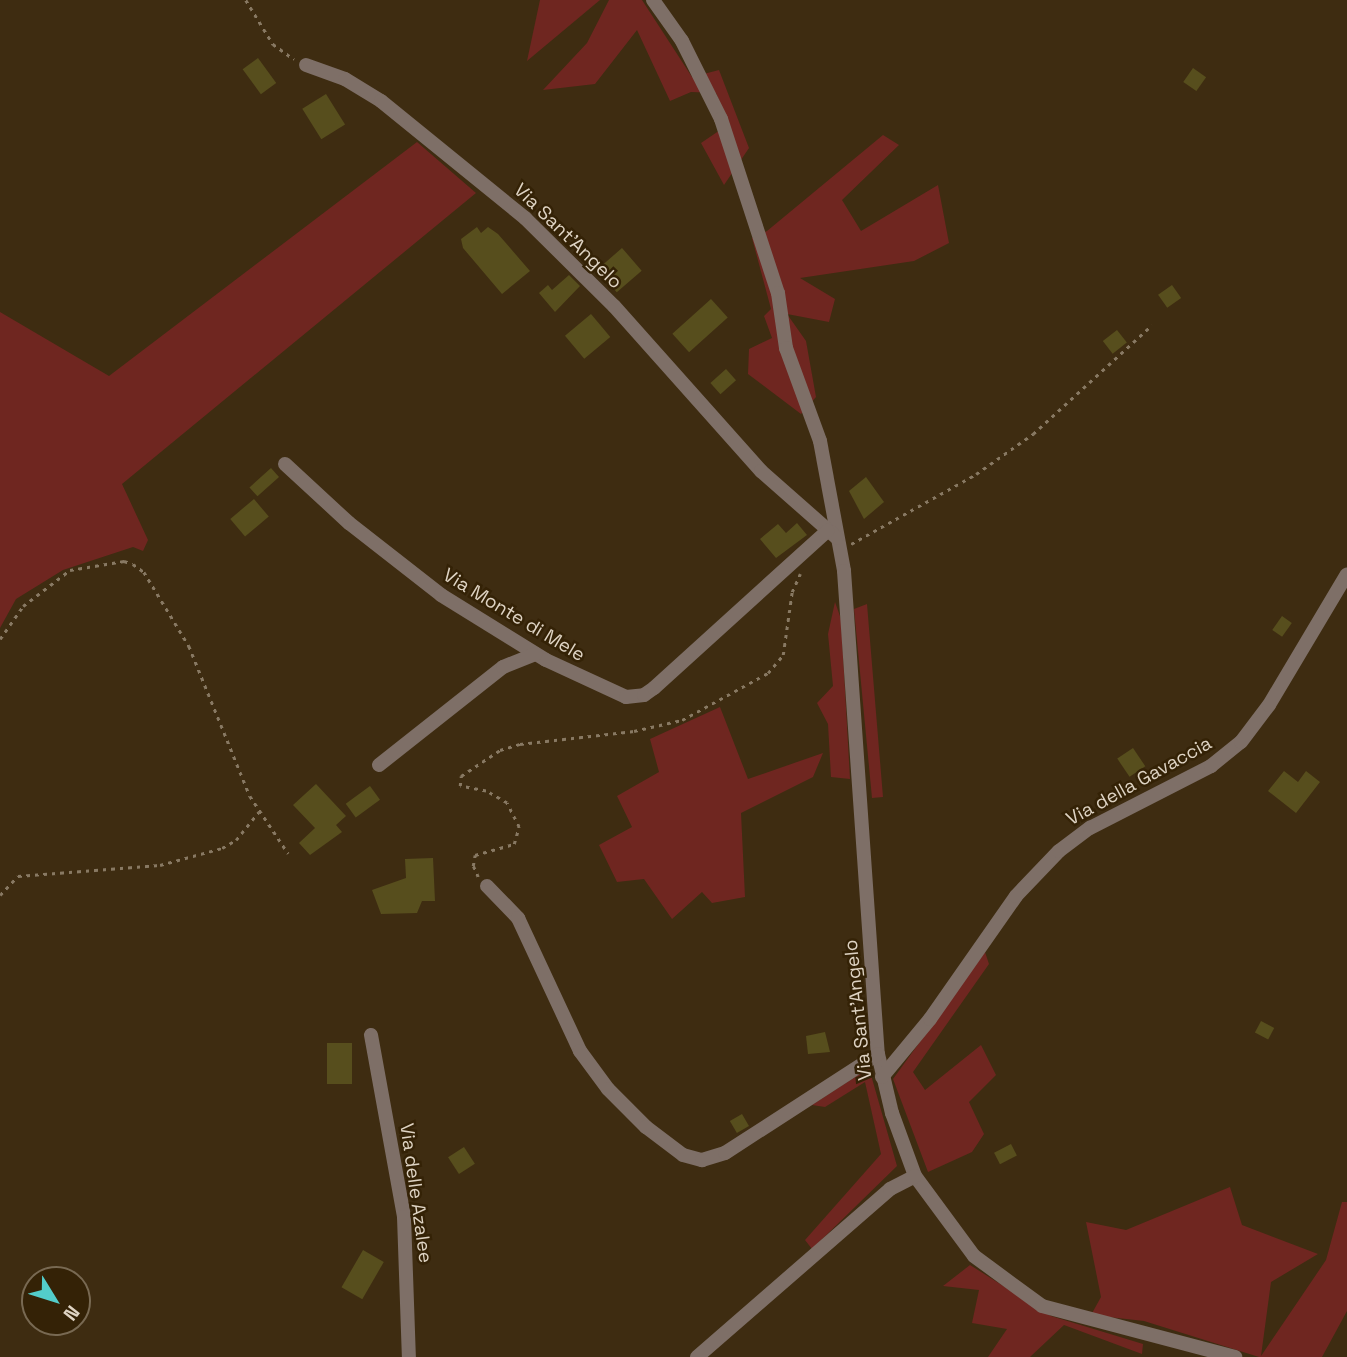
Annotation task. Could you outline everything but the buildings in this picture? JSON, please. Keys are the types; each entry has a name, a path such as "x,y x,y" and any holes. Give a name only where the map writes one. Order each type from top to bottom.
{"street":[{"name":"Via Sant'Angelo","path":"653,0 682,41 721,119 778,293 786,348 820,441 834,540 868,857 878,1054 882,1077 915,1176 974,1256 1042,1306 1234,1357"},
{"name":"Via Sant'Angelo","path":"306,65 345,79 381,101 525,218 614,306 761,471 834,540"},
{"name":"Via Monte di Mele","path":"285,464 415,576 535,654 616,694 644,695 834,540"},
{"name":"Via della Gavaccia","path":"882,1077 930,1019 1017,896 1059,850 1090,828 1211,766 1241,742 1269,705 1347,574"},
{"path":"379,765 503,667 535,654"},
{"path":"487,886 519,918 580,1051 608,1089 646,1128 683,1155 702,1160 725,1153 878,1054"},
{"name":"Via delle Azalee","path":"371,1035 404,1217 409,1357"},
{"path":"697,1357 890,1189 915,1176"}],"path":[{"path":"247,0 273,44 306,65"},
{"path":"834,540 976,474 1033,434 1152,325"},
{"path":"0,639 23,606 63,574 95,564 133,564 144,572 189,646 259,812 288,853"},
{"path":"487,886 474,872 475,855 514,844 519,827 507,803 486,791 460,786 461,776 500,750 520,744 634,730 682,720 768,673 782,655 792,592 801,571"},
{"path":"0,895 18,876 160,864 222,848 236,840 259,812"}],"shaded area":[{"path":"540,0 600,0 527,61"},
{"path":"609,0 642,0 692,77 719,70 749,148 724,185 701,143 729,124 716,93 691,92 670,101 637,30 595,84 543,90 587,43"},
{"path":"883,135 899,145 842,200 861,231 938,185 949,243 914,261 800,278 835,299 829,322 787,314 806,341 816,397 801,414 748,374 749,349 772,338 764,316 771,309 752,238 767,231"},
{"path":"417,142 476,193 122,484 148,540 143,551 133,547 63,570 16,599 0,628 0,312 109,376"},
{"path":"835,602 841,619 850,779 831,777 828,724 817,703 833,686 828,634"},
{"path":"867,604 883,797 872,798 854,609"},
{"path":"720,707 748,779 823,753 813,777 741,813 745,897 712,903 702,892 672,919 644,879 617,882 599,845 632,827 617,796 659,772 650,739"},
{"path":"985,952 989,964 913,1072 925,1090 981,1045 996,1075 969,1102 984,1134 972,1152 928,1172 893,1079"},
{"path":"869,1068 897,1166 812,1249 805,1240 881,1154 865,1082 825,1107 812,1105"},
{"path":"1230,1187 1242,1225 1318,1254 1271,1282 1261,1356 1326,1260 1342,1202 1347,1202 1347,1311 1322,1357 1259,1357 1144,1321 1091,1315 1101,1297 1086,1222 1126,1230"},
{"path":"970,1265 1051,1316 1143,1344 1142,1354 1064,1325 1030,1357 988,1357 1007,1329 972,1323 979,1290 943,1286"}]}
